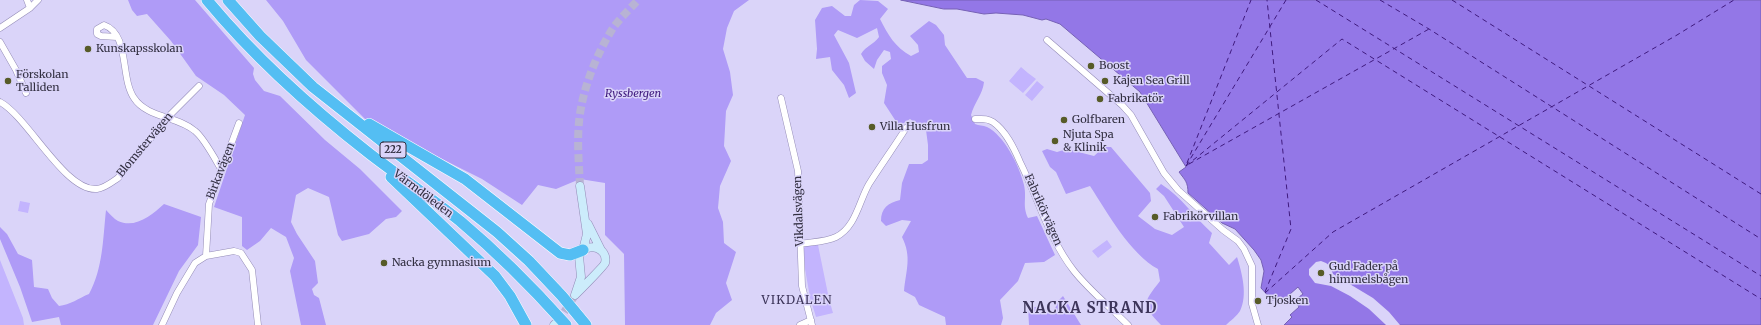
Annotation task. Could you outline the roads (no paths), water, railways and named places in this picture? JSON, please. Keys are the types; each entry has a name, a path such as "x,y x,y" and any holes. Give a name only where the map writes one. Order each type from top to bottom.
{"highway":[{"name":"Värmdöleden","path":"207,0 250,49 319,112 460,222 487,245 519,275 566,325"},
{"name":"Värmdöleden","path":"228,0 286,62 313,87 497,232 529,261 562,296 586,325"},
{"path":"339,107 465,179 560,253 570,255 583,250"},
{"path":"344,133 483,264 510,296 526,325"}],"street":[{"path":"27,0 30,8"},
{"path":"0,28 30,8 38,0"},
{"path":"117,38 121,46 128,87 134,99 138,104 159,115 168,117 196,131 221,169"},
{"path":"1047,40 1122,105 1131,115 1164,173 1178,190 1223,230 1238,241 1244,249 1252,266 1252,304 1258,325"},
{"path":"0,42 16,70 26,93"},
{"name":"Blomstervägen","path":"0,102 16,115 64,171 76,181 95,189 109,185 118,178 168,117 199,86"},
{"name":"Vikdalsvägen","path":"780,98 798,171 802,286 811,323"},
{"name":"Fabrikörvägen","path":"975,119 992,121 1008,138 1034,190 1053,239 1074,271 1101,301 1128,325"},
{"name":"Birkavägen","path":"206,256 209,204 239,123"},
{"path":"800,244 834,238 841,234 853,221 868,185 906,128"},
{"path":"580,186 587,234 583,250 579,258 581,274 580,282 575,295 588,280 604,266 605,259 592,233 584,212"},
{"path":"583,250 593,246 602,252"},
{"path":"162,325 188,272 195,263 206,256 234,251 241,253 244,256 253,277 258,325"},
{"path":"800,325 811,323"}],"tunnel":[{"path":"580,186 578,130 583,98 587,85 607,38 613,28 638,0"},
{"path":"558,322 575,295"}],"place":[{"name":"Kunskapsskolan","path":"88,49"},
{"name":"Boost","path":"1091,66"},
{"name":"Förskolan Talliden","path":"8,81"},
{"name":"Kajen Sea Grill","path":"1105,81"},
{"name":"Fabrikatör","path":"1100,99"},
{"name":"Golfbaren","path":"1064,120"},
{"name":"Villa Husfrun","path":"872,127"},
{"name":"Njuta Spa & Klinik","path":"1055,141"},
{"name":"Fabrikörvillan","path":"1155,217"},
{"name":"Nacka gymnasium","path":"384,263"},
{"name":"Gud Fader på himmelsbågen","path":"1321,273"},
{"name":"Tjosken","path":"1258,301"}],"district":[{"name":"VIKDALEN","path":"797,301"},
{"name":"NACKA STRAND","path":"1090,309"}],"park label":[{"name":"Ryssbergen","path":"633,94"}]}
